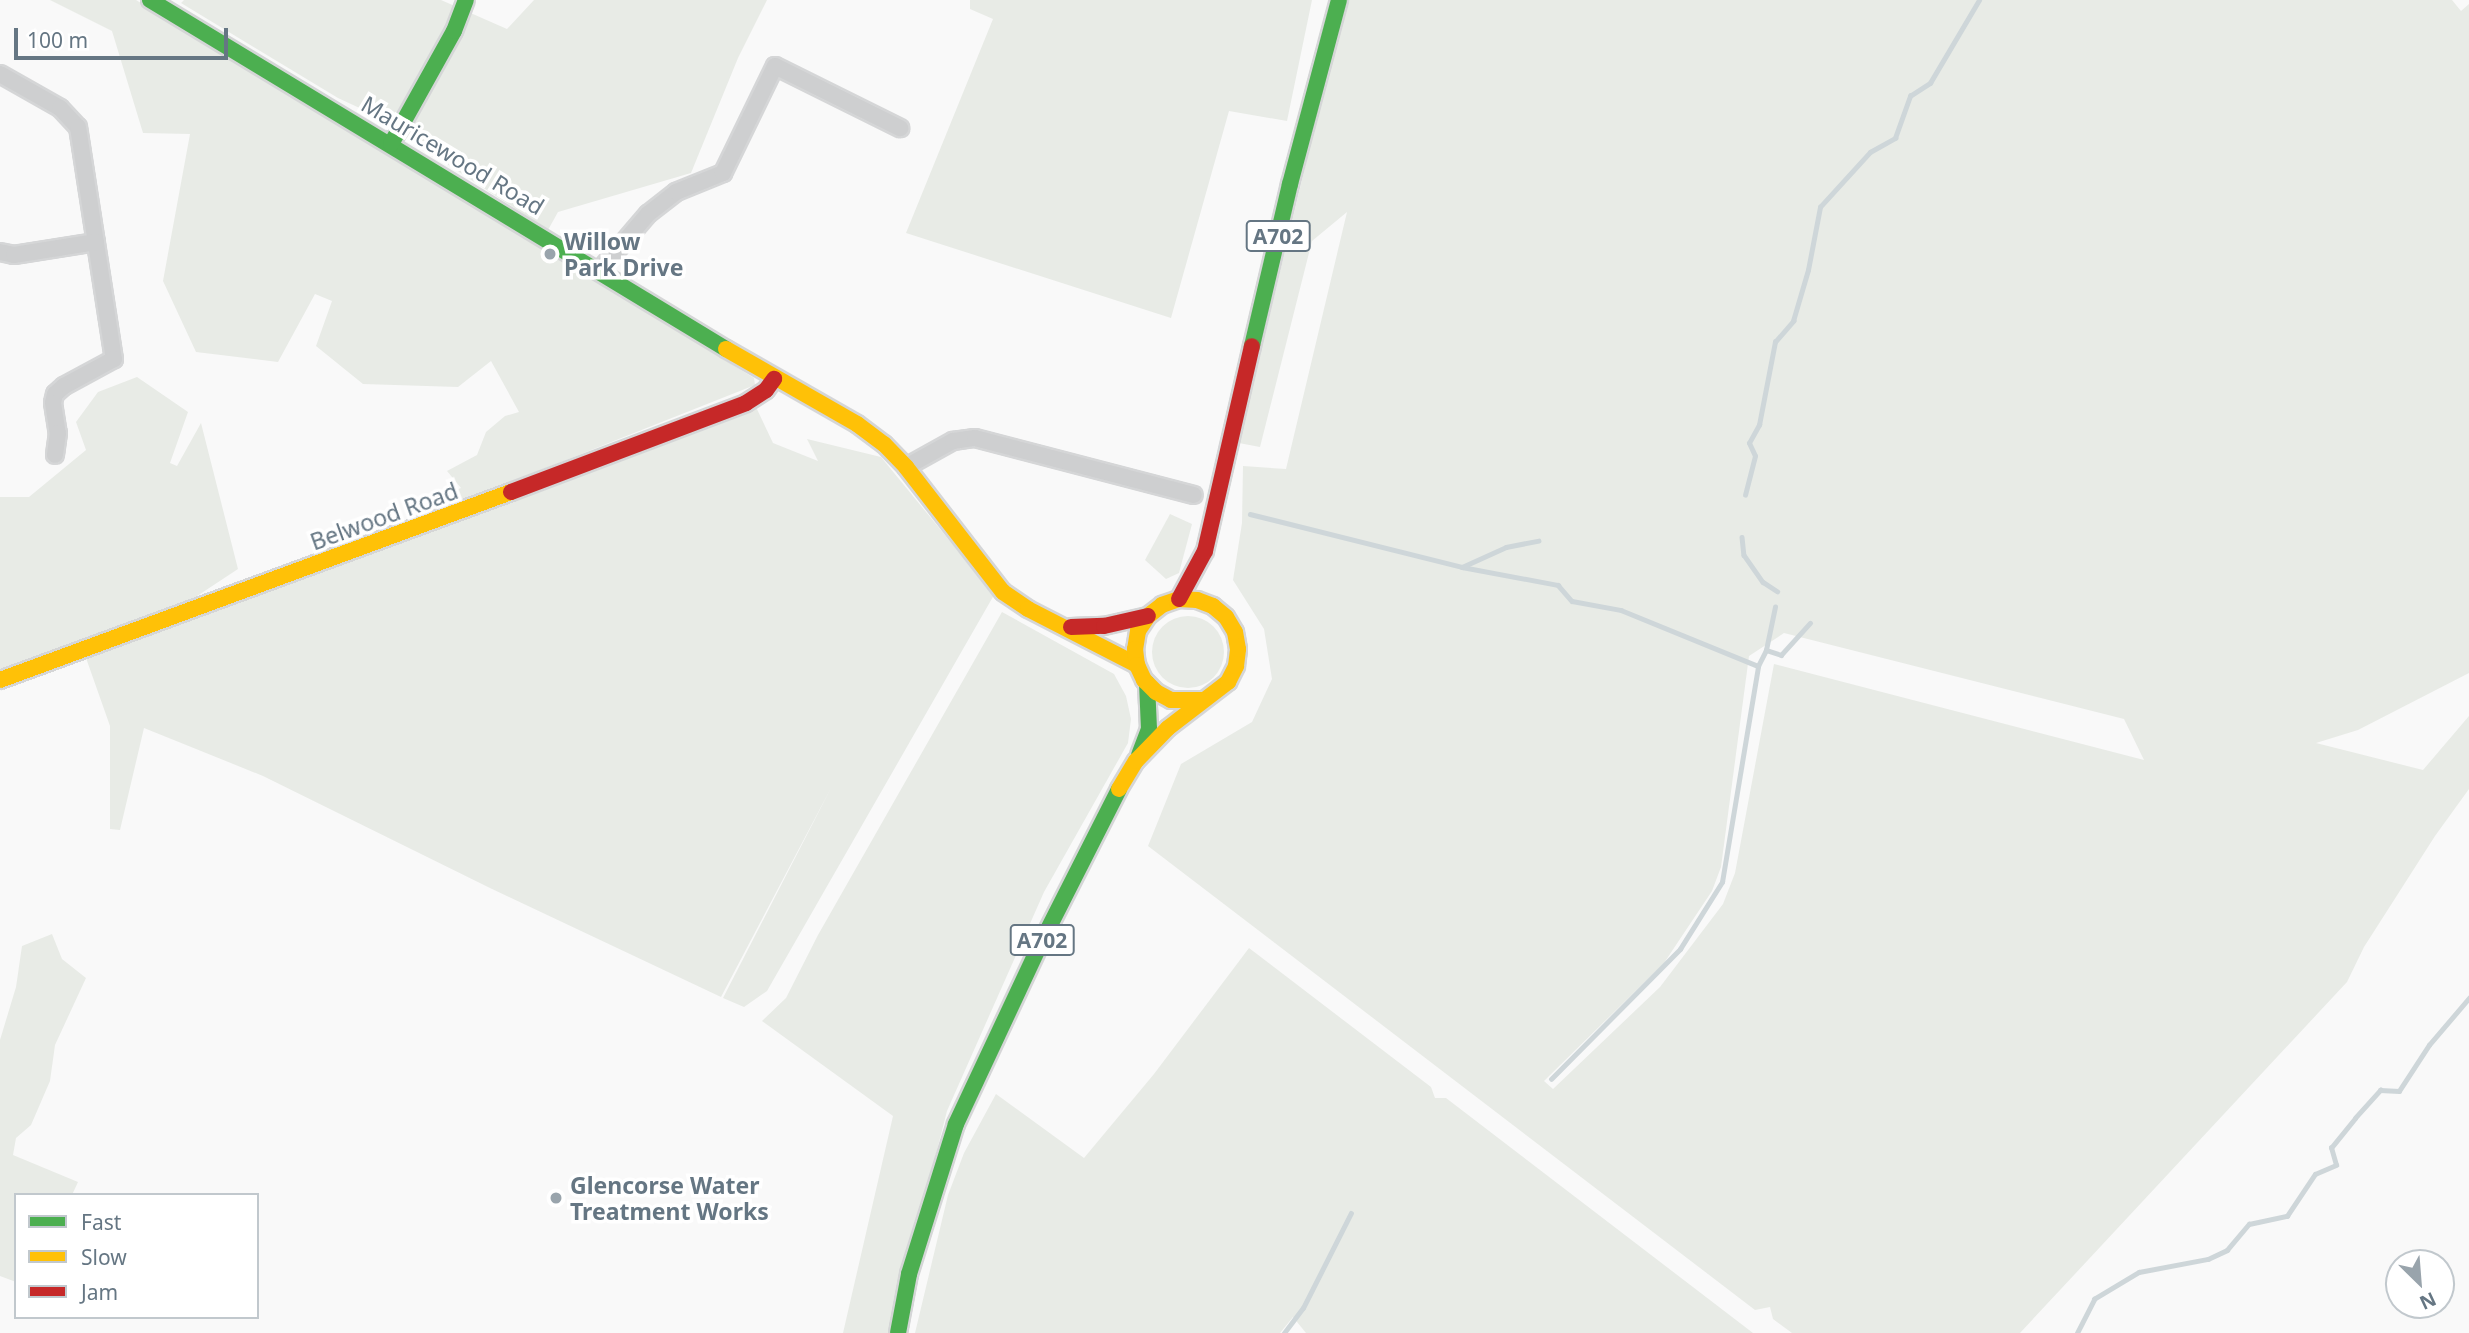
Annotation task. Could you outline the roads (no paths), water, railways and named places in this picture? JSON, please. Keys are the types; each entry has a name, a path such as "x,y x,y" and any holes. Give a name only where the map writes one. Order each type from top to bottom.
{"main road":[{"name":"Mauricewood Road","path":"150,0 600,270 774,379 857,424 884,444 906,467 1003,592 1028,609 1068,627 1137,665"},
{"path":"391,144 454,31 466,0"},
{"name":"A702","path":"1179,599 1205,551 1290,184 1339,0"},
{"name":"Belwood Road","path":"0,680 361,549 746,403 766,390 774,379"},
{"name":"A702","path":"1136,761 1168,728 1228,682 1236,666 1238,649 1235,632 1226,617 1213,606 1205,551"},
{"path":"1137,665 1135,649 1138,631 1148,616 1162,605 1179,599 1197,600 1213,606"},
{"name":"Mauricewood Road","path":"1068,627 1104,626 1148,616"},
{"name":"A702","path":"898,1333 909,1274 956,1124 1039,947 1122,783 1136,761 1149,729 1147,683 1137,665"},
{"path":"1147,683 1171,700 1202,700"}],"street":[{"path":"600,270 657,206 676,192 723,173 775,66 900,128"},
{"path":"0,74 60,108 78,127 114,359 64,386 55,394 53,403 58,433 55,456"},
{"path":"0,252 14,255 96,242"},
{"path":"906,467 953,441 975,438 1194,495"}],"waterway":[{"path":"1745,495 1755,456 1749,443 1759,425 1775,342 1793,321 1808,270 1820,207 1870,152 1895,138 1910,96 1930,83 1979,0"},
{"path":"1250,514 1462,567 1558,585 1572,601 1621,610 1758,666"},
{"path":"1742,537 1744,555 1763,582 1777,591"},
{"path":"1462,567 1506,547 1538,541"},
{"path":"1551,1079 1680,949 1722,882 1758,666 1766,650 1775,607"},
{"path":"1766,650 1781,655 1810,623"},
{"path":"2077,1333 2094,1299 2139,1272 2208,1259 2227,1250 2249,1224 2287,1216 2315,1174 2336,1165 2331,1148 2355,1118 2380,1090 2399,1091 2429,1045 2469,998"},
{"path":"1284,1333 1303,1308 1351,1213"}],"place":[{"name":"Willow Park Drive","path":"550,254"},
{"name":"Glencorse Water Treatment Works","path":"556,1198"}]}
